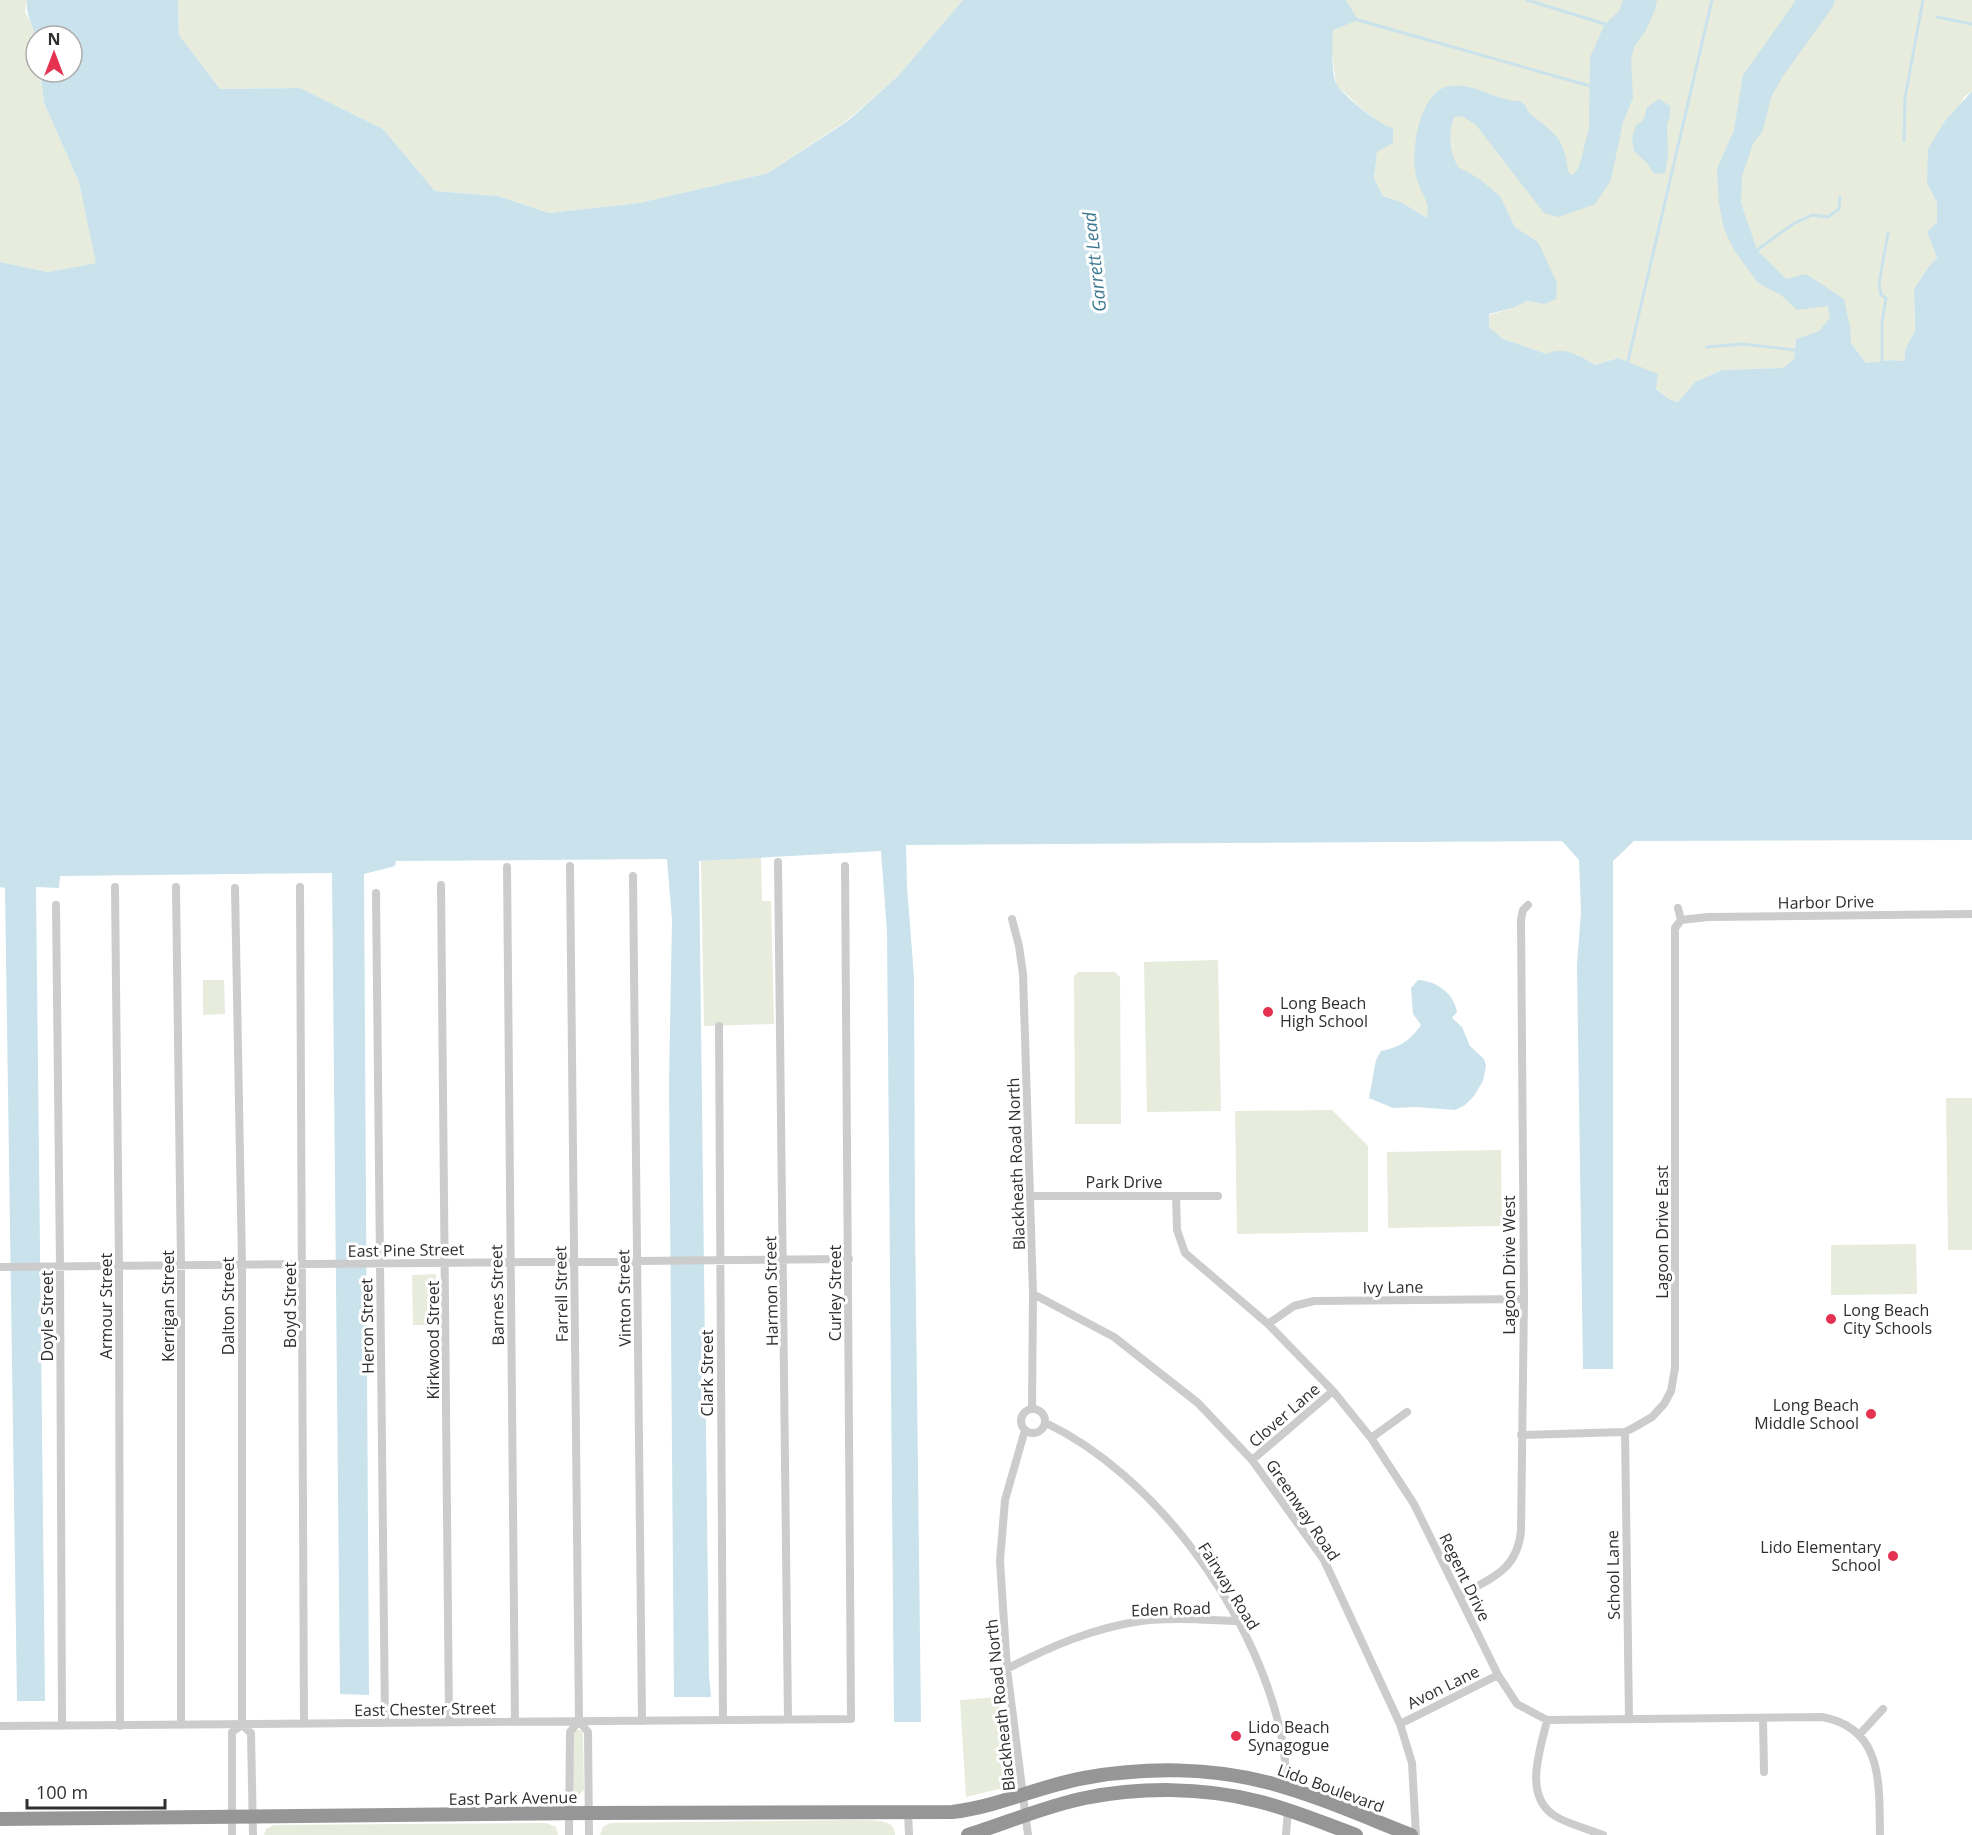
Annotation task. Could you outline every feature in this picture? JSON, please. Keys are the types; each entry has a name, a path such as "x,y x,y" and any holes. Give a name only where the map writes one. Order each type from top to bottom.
{"highway":[{"name":"Lido Boulevard","path":"1024,1793 1090,1777 1125,1772 1207,1772 1287,1788 1411,1835"},
{"path":"968,1835 1084,1798 1138,1791 1218,1794 1254,1800 1356,1835"},
{"name":"East Park Avenue","path":"0,1819 965,1811 1024,1793"}],"street":[{"name":"Harmon Street","path":"778,862 788,1719"},
{"name":"Farrell Street","path":"570,866 579,1721"},
{"name":"Curley Street","path":"845,866 851,1719"},
{"name":"Barnes Street","path":"507,867 515,1722"},
{"name":"Vinton Street","path":"633,876 642,1721"},
{"name":"Kirkwood Street","path":"441,885 449,1722"},
{"name":"Boyd Street","path":"300,886 304,1724"},
{"name":"Armour Street","path":"115,887 120,1726"},
{"name":"Kerrigan Street","path":"176,887 181,1265 181,1725"},
{"name":"Dalton Street","path":"235,888 242,1265 242,1725"},
{"name":"Heron Street","path":"376,893 376,1263 385,1723"},
{"name":"Doyle Street","path":"56,905 62,1726"},
{"name":"Lagoon Drive West","path":"1459,1596 1502,1572 1517,1552 1521,1531 1524,1299 1521,920 1522,910 1528,905"},
{"name":"Lagoon Drive East","path":"1625,1432 1641,1424 1658,1410 1668,1397 1674,1380 1675,928 1681,920 1678,908"},
{"name":"Harbor Drive","path":"1681,920 1708,917 1972,914"},
{"name":"Blackheath Road North","path":"1012,920 1023,974 1031,1196 1032,1409"},
{"name":"Clark Street","path":"719,1026 723,1720"},
{"name":"Park Drive","path":"1031,1196 1218,1196"},
{"name":"Regent Drive","path":"1176,1196 1177,1230 1185,1253 1268,1324 1333,1391 1371,1438 1414,1504 1498,1675 1517,1704 1547,1719 1822,1717 1834,1719 1849,1726 1870,1748 1876,1766 1880,1835"},
{"name":"East Pine Street","path":"1,1267 849,1259"},
{"name":"Greenway Road","path":"1033,1294 1114,1337 1198,1403 1252,1460 1324,1560 1400,1724 1412,1763 1416,1835"},
{"name":"Ivy Lane","path":"1268,1324 1303,1302 1524,1299"},
{"name":"Clover Lane","path":"1252,1460 1333,1391"},
{"path":"1032,1409 1023,1415 1021,1423 1025,1430 1036,1433 1042,1430 1046,1423"},
{"name":"Fairway Road","path":"1032,1409 1042,1413 1046,1423 1101,1456 1149,1500 1198,1557 1238,1621 1259,1665 1275,1709 1283,1747 1287,1788"},
{"path":"1371,1438 1407,1412"},
{"name":"Blackheath Road North","path":"1025,1430 1005,1500 1000,1561 1007,1669 1028,1835"},
{"path":"1521,1435 1625,1432"},
{"name":"School Lane","path":"1625,1432 1629,1718"},
{"name":"Eden Road","path":"1007,1669 1062,1642 1114,1626 1160,1620 1238,1621"},
{"name":"Avon Lane","path":"1400,1724 1498,1675"},
{"path":"1859,1735 1883,1709"},
{"path":"1763,1718 1764,1772"},
{"name":"East Chester Street","path":"0,1726 851,1719"},
{"path":"1547,1719 1535,1782 1540,1799 1554,1815 1603,1835"},
{"path":"569,1835 570,1732 579,1721 588,1732 589,1835"},
{"path":"232,1835 232,1732 242,1725 251,1733 253,1835"},
{"path":"1286,1835 1288,1810"},
{"path":"908,1812 909,1835"}],"shaded area":[{"path":"0,0 27,0 25,12 32,24 24,24 24,84 42,84 44,103 79,182 97,263 48,272 0,262"},
{"path":"179,0 963,0 898,76 849,119 768,173 639,203 549,213 498,196 435,191 383,129 300,88 220,89 179,35"},
{"path":"1346,0 1972,0 1972,91 1964,97 1927,183 1937,203 1937,222 1927,232 1937,258 1914,289 1915,331 1906,347 1904,361 1866,363 1851,343 1819,331 1796,339 1794,359 1783,368 1722,370 1695,382 1678,402 1669,399 1618,358 1596,365 1576,354 1547,354 1503,339 1489,327 1489,315 1527,301 1544,304 1538,242 1515,227 1500,196 1427,218 1401,202 1383,196 1374,178 1377,151 1393,143 1384,126 1336,85 1331,46 1333,29 1357,20"},
{"path":"761,857 762,901 771,901 774,1024 704,1026 701,861"},
{"path":"1218,960 1221,1111 1147,1112 1144,962"},
{"path":"1079,972 1115,972 1120,977 1121,1124 1075,1124 1074,976"},
{"path":"203,980 224,980 225,1014 203,1015"},
{"path":"1946,1098 1972,1098 1972,1250 1948,1250"},
{"path":"1332,1110 1368,1146 1368,1232 1237,1234 1235,1111"},
{"path":"1501,1150 1502,1226 1388,1228 1387,1152"},
{"path":"1916,1244 1917,1294 1831,1295 1831,1245"},
{"path":"436,1274 437,1325 413,1325 412,1275"},
{"path":"998,1697 1011,1786 966,1797 960,1700"},
{"path":"574,1730 581,1730 583,1733 584,1790 579,1795 573,1791"},
{"path":"874,1820 886,1823 894,1829 895,1835 600,1835 603,1827 610,1823"},
{"path":"546,1823 556,1827 558,1835 264,1835 266,1829 274,1825"}],"water":[{"name":"Garrett Lead","path":"27,0 179,0 179,35 220,89 300,88 383,129 435,191 498,196 549,213 639,203 768,173 849,120 898,76 963,0 1346,0 1358,20 1333,30 1332,59 1335,81 1341,90 1363,110 1379,122 1393,128 1393,143 1377,152 1374,178 1383,196 1401,202 1427,218 1427,203 1419,184 1414,155 1424,111 1430,99 1439,90 1458,85 1520,101 1526,106 1528,112 1557,137 1564,151 1568,172 1573,175 1579,167 1589,128 1590,57 1605,24 1619,11 1623,0 1657,0 1645,32 1634,47 1631,60 1633,98 1623,122 1611,180 1595,204 1559,217 1544,213 1476,125 1462,116 1454,117 1450,142 1458,167 1478,178 1500,196 1515,227 1538,242 1557,283 1556,299 1544,304 1527,301 1513,308 1489,314 1489,327 1503,339 1547,354 1566,351 1596,365 1618,358 1658,374 1656,389 1669,399 1678,402 1695,382 1722,370 1783,368 1794,359 1796,339 1819,331 1830,318 1828,306 1797,310 1781,295 1758,283 1734,250 1724,229 1719,203 1717,169 1734,130 1743,75 1796,0 1835,0 1832,8 1783,76 1771,97 1763,130 1753,144 1742,176 1741,203 1757,250 1786,279 1806,274 1844,299 1851,343 1866,363 1904,361 1906,347 1915,331 1914,289 1937,258 1927,232 1937,222 1937,203 1927,183 1928,149 1945,121 1972,91 1972,840 1634,841 1613,861 1613,1369 1583,1369 1577,965 1581,912 1579,860 1562,841 906,845 914,977 921,1722 894,1722 887,932 881,851 699,861 711,1697 674,1697 669,1083 672,920 667,859 396,861 395,866 364,874 369,1695 340,1694 332,873 60,876 59,888 36,887 45,1701 17,1701 5,888 0,887 0,262 48,272 96,263 79,182 44,103 42,84 84,84 84,24 32,24 27,11"},
{"path":"1659,99 1670,106 1667,124 1668,157 1665,173 1654,174 1647,163 1634,151 1632,138 1636,125 1646,114 1646,108"},
{"path":"1418,980 1443,989 1452,999 1457,1012 1452,1018 1462,1027 1470,1046 1484,1059 1486,1066 1483,1081 1474,1096 1465,1105 1455,1110 1393,1108 1369,1098 1376,1060 1381,1051 1394,1048 1404,1042 1421,1025 1413,1014 1411,988"}],"waterway":[{"path":"1527,0 1605,24"},
{"path":"1628,361 1712,0"},
{"path":"1904,141 1905,98 1923,0"},
{"path":"1937,17 1972,24"},
{"path":"1358,20 1590,86"},
{"path":"1757,250 1793,224 1812,215 1828,217 1839,209 1840,197"},
{"path":"1882,361 1882,323 1886,298 1881,295 1879,284 1888,233"},
{"path":"1707,347 1742,344 1795,350"}],"place":[{"name":"Long Beach High School","path":"1268,1012"},
{"name":"Long Beach City Schools","path":"1831,1319"},
{"name":"Long Beach Middle School","path":"1871,1414"},
{"name":"Lido Elementary School","path":"1893,1556"},
{"name":"Lido Beach Synagogue","path":"1236,1736"}]}
